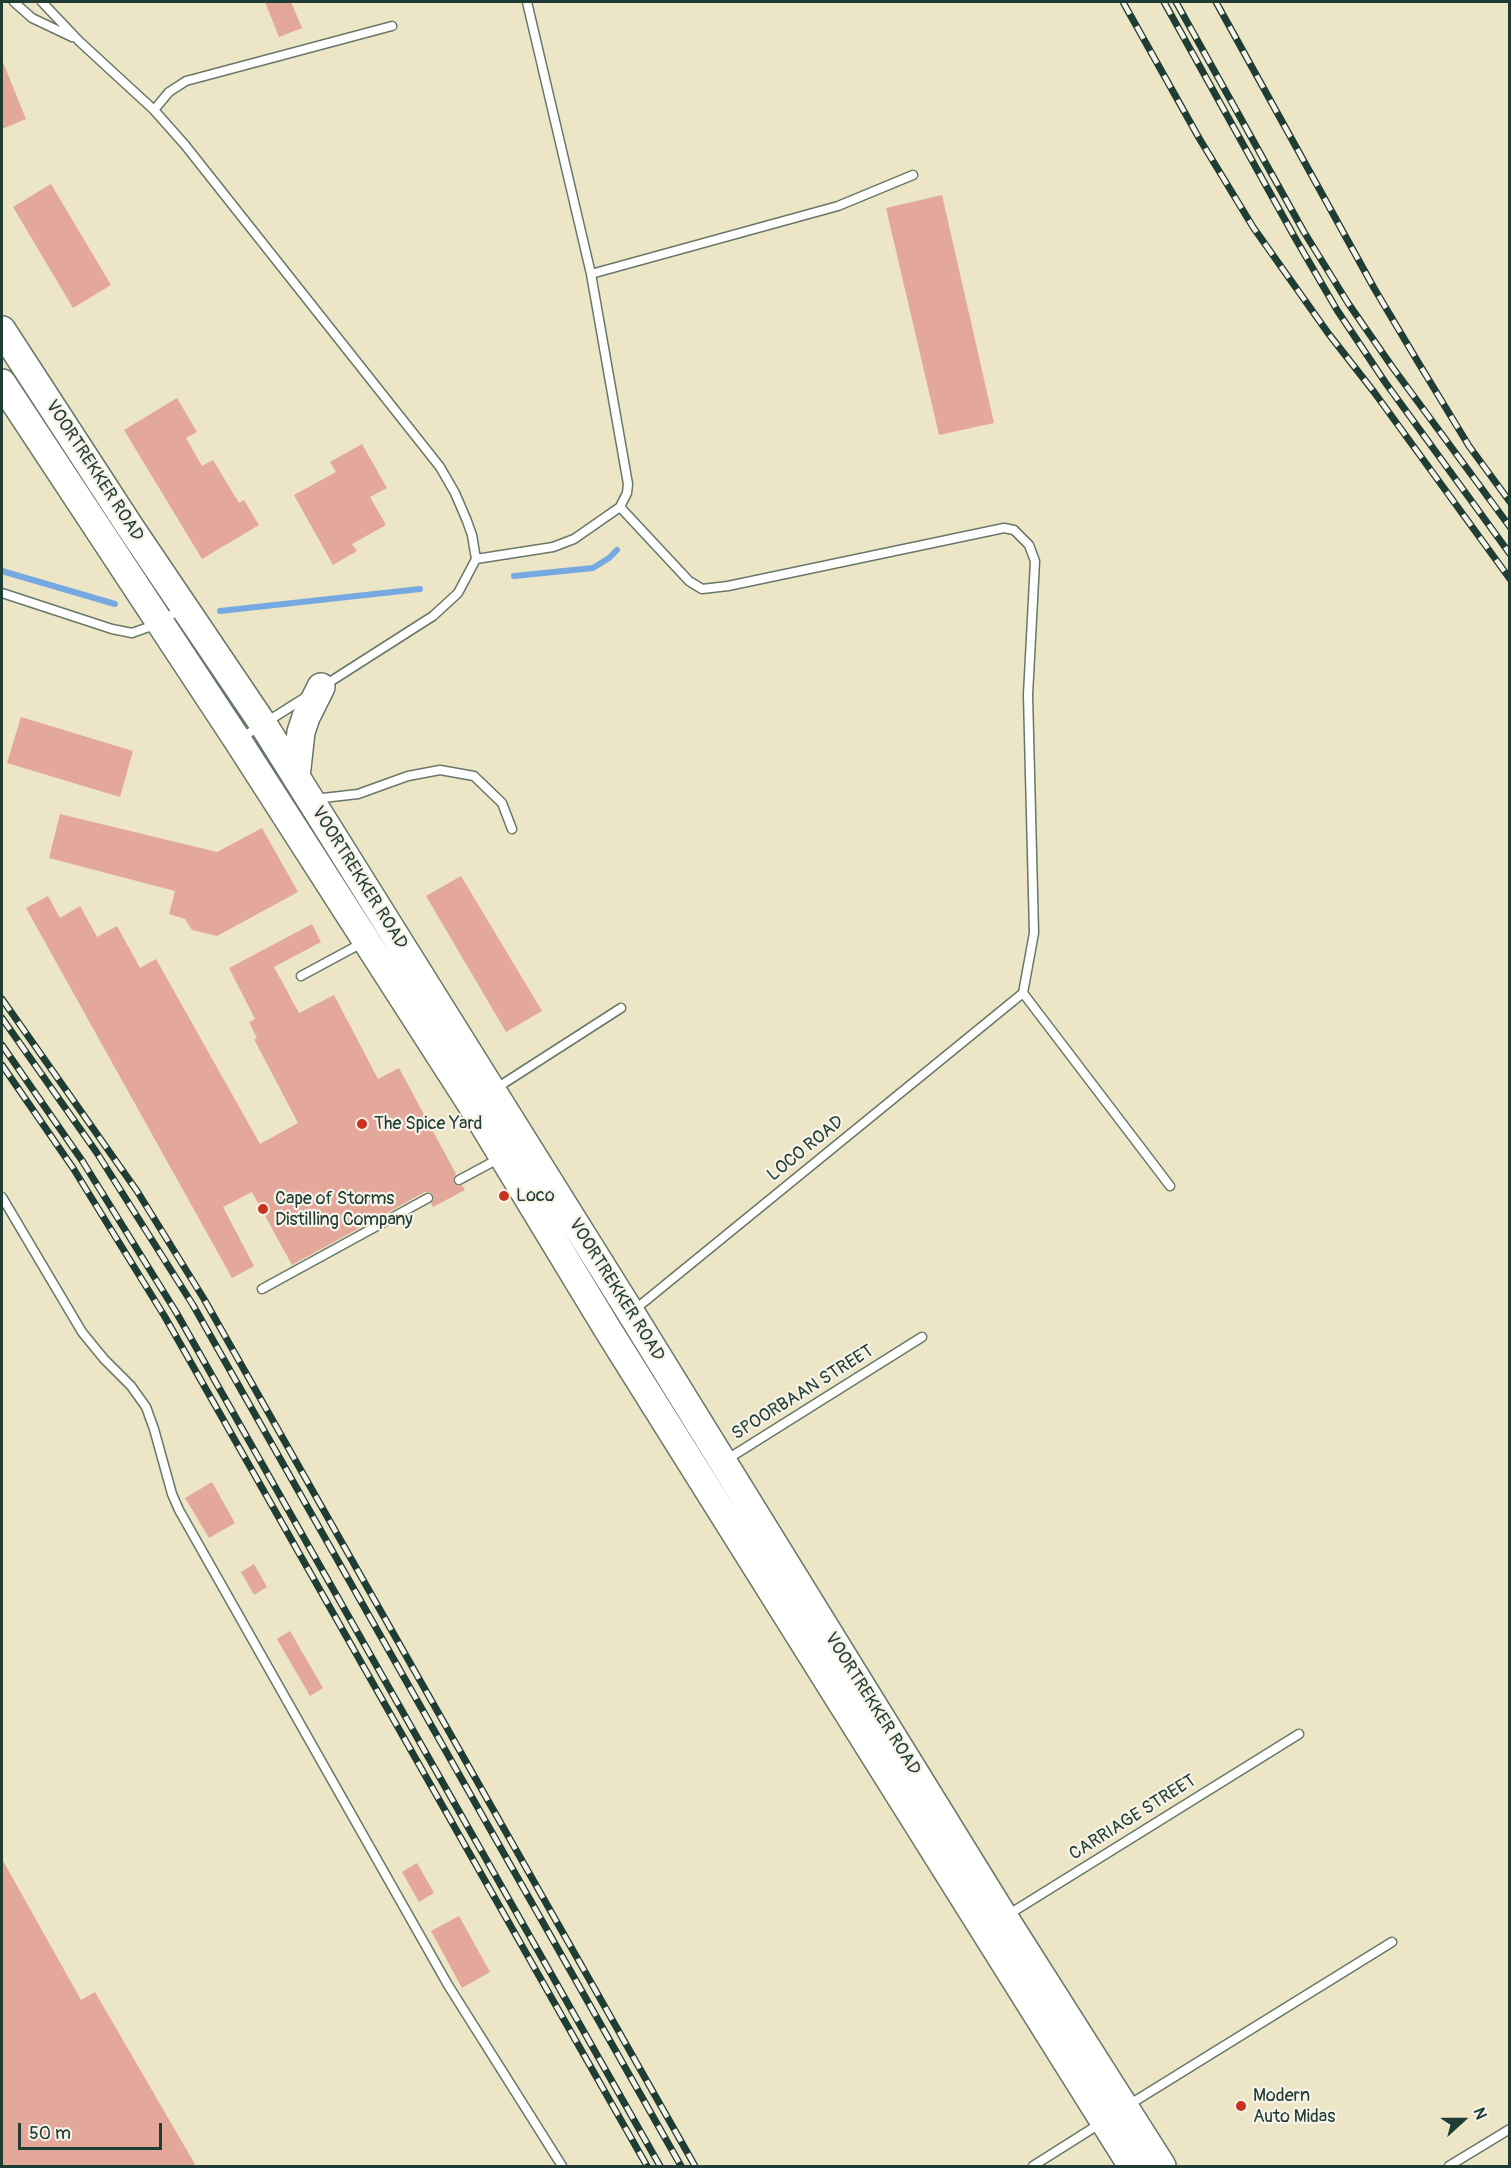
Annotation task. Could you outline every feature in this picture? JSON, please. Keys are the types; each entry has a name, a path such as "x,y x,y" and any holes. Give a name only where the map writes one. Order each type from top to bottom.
{"main road":[{"name":"VOORTREKKER ROAD","path":"2,330 130,527 263,724 389,927 481,1097 1114,2114 1162,2166"},
{"name":"VOORTREKKER ROAD","path":"2,383 366,940 481,1097 503,1156 620,1321"},
{"path":"296,777 301,732 321,687"},
{"path":"366,940 389,927"},
{"name":"VOORTREKKER ROAD","path":"1114,2114 1132,2166"}],"lane":[{"path":"14,2 33,18 79,41"},
{"path":"42,2 79,41 154,110 185,145 440,467 455,493 472,535 476,558 458,593 433,616 238,741"},
{"path":"476,558 564,543 600,522 620,507 627,493 627,474 591,274 527,2"},
{"path":"154,110 174,88 186,81 392,26"},
{"path":"591,274 838,206 913,174"},
{"path":"620,507 689,581 702,589 728,586 1004,528 1014,530 1029,545 1035,561 1028,695 1034,933 1023,993 1170,1186"},
{"path":"2,592 132,633 160,622 184,606"},
{"path":"310,800 358,794 408,776 440,770 474,776 502,803 512,829"},
{"path":"301,976 366,940"},
{"name":"LOCO ROAD","path":"620,1321 1023,993"},
{"path":"481,1097 621,1008"},
{"path":"459,1180 503,1156"},
{"path":"2,1197 82,1332 104,1359 131,1386 146,1407 179,1510 448,1985 562,2166"},
{"path":"262,1289 428,1198"},
{"name":"SPOORBAAN STREET","path":"712,1469 922,1337"},
{"name":"CARRIAGE STREET","path":"994,1923 1299,1734"},
{"path":"1034,2166 1392,1942"},
{"path":"1449,2166 1509,2129"}],"building":[{"path":"265,2 291,2 302,28 279,37"},
{"path":"2,60 26,119 2,129"},
{"path":"51,184 111,285 73,308 13,207"},
{"path":"942,195 994,423 939,435 886,208"},
{"path":"177,398 197,432 186,438 202,466 213,460 239,503 244,500 259,525 202,559 124,430"},
{"path":"362,444 387,488 370,497 386,525 352,544 357,551 333,565 294,495 336,472 330,462"},
{"path":"21,717 133,751 120,797 7,763"},
{"path":"60,814 217,852 262,828 298,892 217,936 192,930 185,919 169,914 175,891 49,858"},
{"path":"461,876 542,1011 506,1032 426,896"},
{"path":"48,896 60,918 80,906 97,937 117,926 140,968 156,959 260,1144 298,1123 254,1039 257,1038 249,1022 255,1019 229,968 312,924 321,942 274,967 299,1013 334,995 378,1079 399,1068 456,1174 453,1179 454,1183 458,1186 462,1185 465,1190 433,1207 431,1204 434,1199 433,1194 425,1192 292,1265 252,1192 223,1207 254,1266 232,1278 26,908"},
{"path":"212,1482 235,1523 209,1538 185,1498"},
{"path":"254,1564 267,1587 254,1595 241,1572"},
{"path":"290,1631 323,1688 310,1696 277,1639"},
{"path":"2,1859 81,2000 95,1992 196,2166 2,2166"},
{"path":"417,1863 434,1893 419,1902 402,1872"},
{"path":"459,1916 490,1972 462,1988 431,1931"}],"waterway":[{"path":"514,576 593,568 617,550"},
{"path":"2,571 115,604"},
{"path":"220,611 420,589"}],"railway":[{"path":"1123,2 1199,138 1253,227 1328,333 1374,392 1510,579"},
{"path":"1164,2 1337,310 1385,382 1510,554"},
{"path":"1176,2 1304,232 1348,303 1510,527"},
{"path":"1216,2 1374,288 1469,446 1510,502"},
{"path":"2,999 137,1191 204,1299 695,2166"},
{"path":"2,1018 97,1153 193,1305 681,2166"},
{"path":"2,1045 83,1162 176,1312 660,2166"},
{"path":"2,1065 73,1168 165,1317 647,2166"}],"place":[{"name":"The Spice Yard","path":"362,1124"},
{"name":"Loco","path":"504,1196"},
{"name":"Cape of Storms Distilling Company","path":"263,1209"},
{"name":"Modern Auto Midas","path":"1241,2106"}]}
